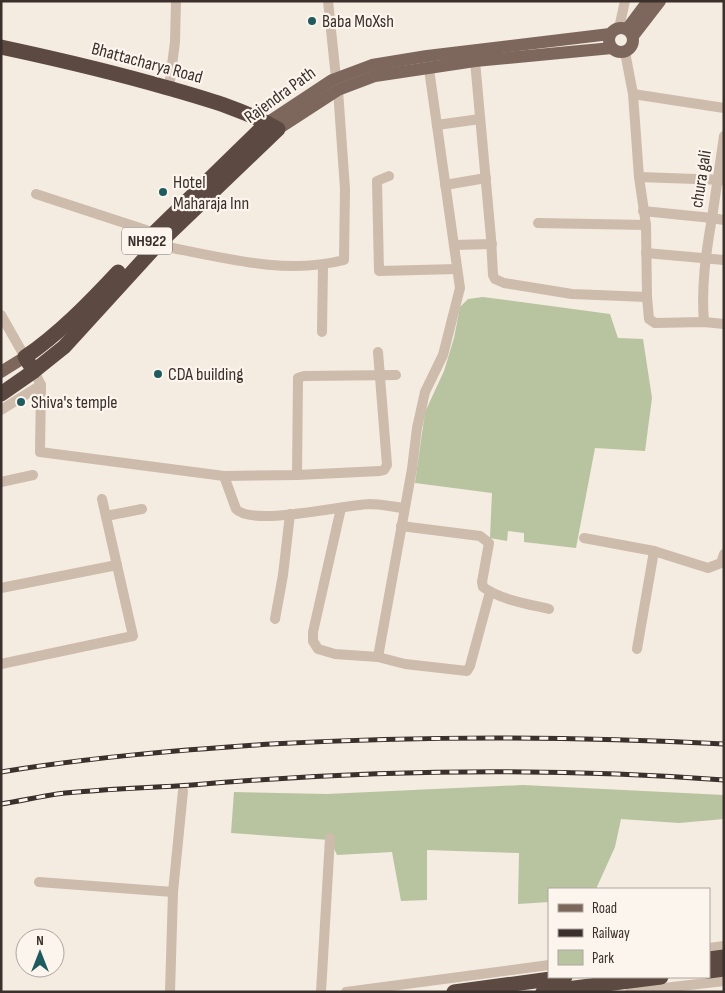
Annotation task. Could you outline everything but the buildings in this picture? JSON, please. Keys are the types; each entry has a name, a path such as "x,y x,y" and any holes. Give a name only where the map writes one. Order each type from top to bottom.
{"highway":[{"name":"Bhattacharya Road","path":"1,47 133,77 225,104 251,114 269,129"},
{"name":"Bhattacharya Road","path":"1,56 130,85 222,112 269,129"},
{"name":"Rajendra Path","path":"25,357 52,336 269,129"},
{"name":"Rajendra Path","path":"64,347 77,334 153,239"},
{"path":"52,336 64,347"},
{"name":"NH922","path":"1,394 34,378 64,347"},
{"path":"25,357 34,378"},
{"path":"710,959 724,957"},
{"path":"710,971 724,969"},
{"path":"454,992 558,978"},
{"path":"543,992 656,983"}],"main road":[{"path":"622,32 648,1"},
{"path":"612,48 609,44 660,1"},
{"name":"Rajendra Path","path":"269,129 337,84 428,62 622,32"},
{"path":"622,32 632,46 625,52"},
{"name":"Rajendra Path","path":"428,62 475,61 612,48 615,51 625,52"},
{"path":"1,372 25,357"}],"street":[{"path":"169,88 175,42 176,1"},
{"path":"36,194 153,239 230,259 291,267 323,265 344,260 345,189 328,1"},
{"path":"622,32 625,1"},
{"path":"625,52 633,94 639,177 646,225 649,317 651,322 724,324"},
{"path":"475,61 492,244 493,275 495,279 572,294 647,297"},
{"path":"378,657 412,469 417,428 425,392 443,355 460,288 428,62"},
{"path":"633,94 724,108"},
{"path":"437,125 480,119"},
{"name":"chura gali","path":"644,211 712,218 720,180 724,136"},
{"path":"389,176 376,181 379,271 457,270"},
{"path":"639,177 720,180"},
{"path":"446,185 486,178"},
{"path":"704,322 702,307 712,218 724,220"},
{"path":"538,223 646,225"},
{"path":"454,245 492,244"},
{"path":"646,253 724,260"},
{"path":"322,332 323,265"},
{"path":"1,315 25,357"},
{"path":"34,378 40,452 224,476 380,471 384,470 386,465 378,352"},
{"path":"297,475 298,378 304,376 396,375"},
{"path":"1,410 34,378"},
{"path":"1,482 33,475"},
{"path":"224,476 236,509 240,513 249,516 290,514 370,504 404,508"},
{"path":"1,664 133,636 102,499"},
{"path":"341,508 313,632 313,641 318,649 335,654 378,657 405,664 467,671 490,592"},
{"path":"106,516 142,509"},
{"path":"275,619 283,575 290,514"},
{"path":"401,526 480,536 489,543 482,584 490,592 549,609"},
{"path":"584,538 654,551 708,568 721,564 724,554"},
{"path":"638,649 654,551"},
{"path":"1,588 117,565"},
{"path":"170,992 173,892 183,791"},
{"path":"321,992 330,838"},
{"path":"39,882 173,892"},
{"path":"710,948 724,946"},
{"path":"346,992 548,965"},
{"path":"473,974 475,992"},
{"path":"630,992 656,983 724,981"}],"green space":[{"path":"483,297 610,314 618,338 643,339 652,398 645,451 595,448 576,548 524,542 524,533 508,531 507,541 490,538 492,493 415,483 425,412 444,371 454,338 460,307 468,299"},
{"path":"523,785 724,795 724,819 679,823 621,819 615,847 596,888 548,888 548,902 518,904 519,853 427,850 427,900 401,901 392,852 337,855 330,840 231,833 234,792 327,794"}],"railway":[{"path":"1,772 68,762 136,755 237,746 328,741 498,738 724,744"},
{"path":"1,804 57,794 91,791 391,773 591,773 724,780"}],"place":[{"name":"Baba MoXsh","path":"312,21"},
{"name":"Hotel Maharaja Inn","path":"163,192"},
{"name":"CDA building","path":"158,374"},
{"name":"Shiva's temple","path":"21,402"}]}
